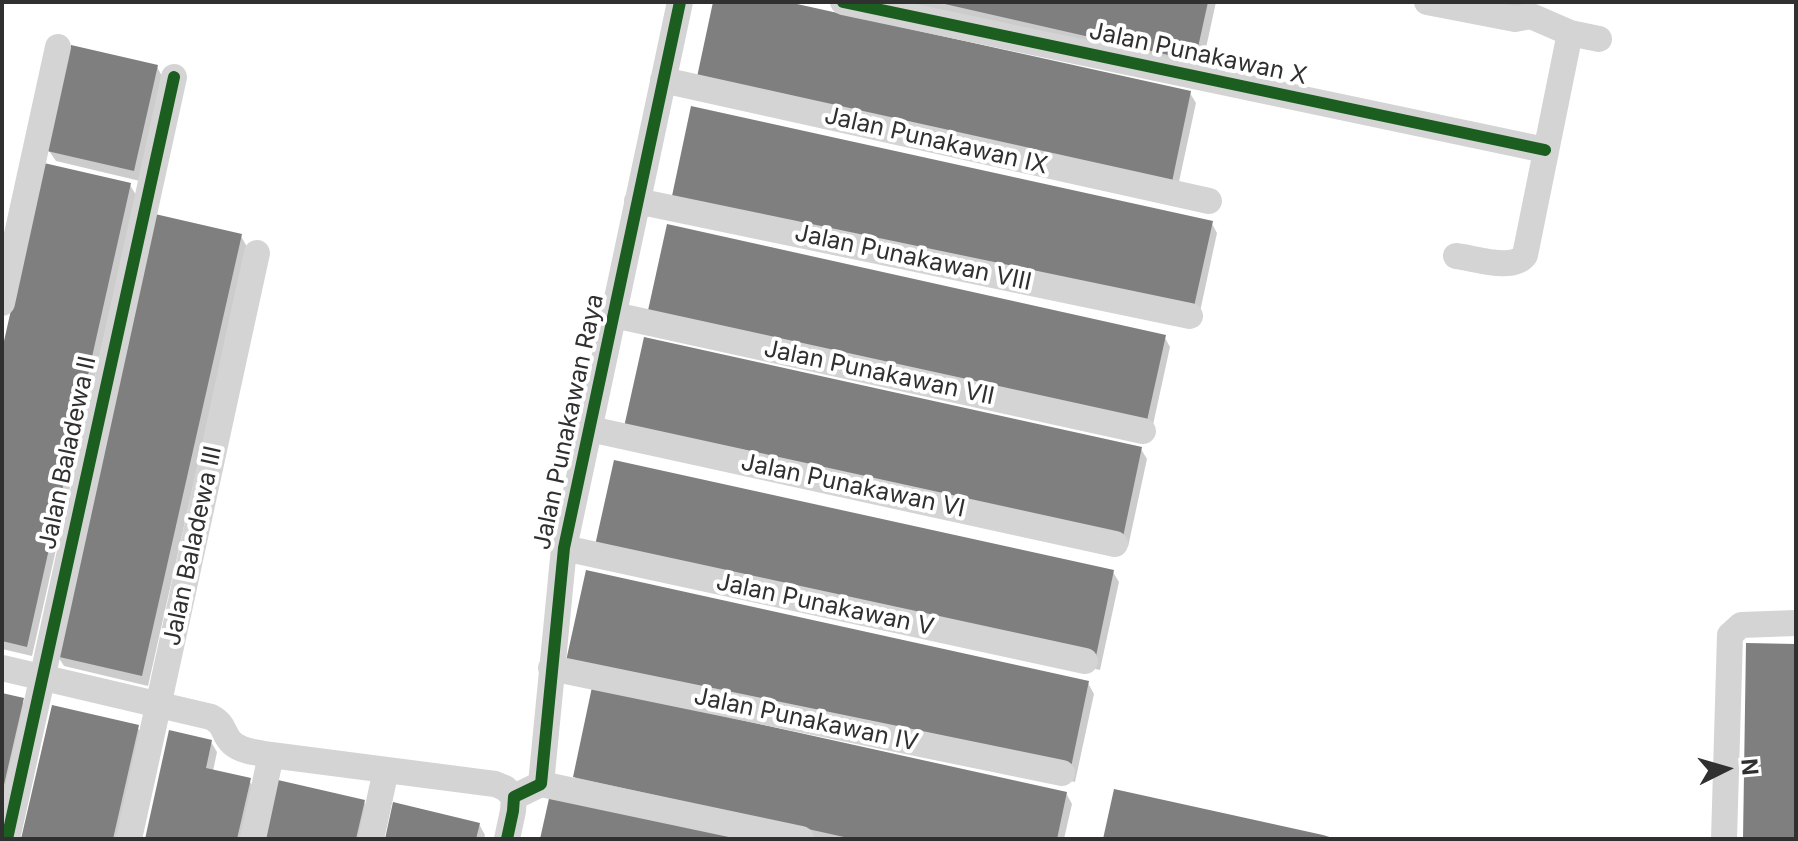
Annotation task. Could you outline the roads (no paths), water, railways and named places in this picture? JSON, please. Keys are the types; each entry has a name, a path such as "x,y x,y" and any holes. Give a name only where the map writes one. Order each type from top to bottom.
{"street":[{"name":"Jalan Punakawan Raya","path":"541,784 564,548 680,2"},
{"name":"Jalan Punakawan X","path":"843,2 1545,150"},
{"path":"1427,2 1515,19 1534,9 1570,33 1599,39"},
{"path":"1456,256 1511,264 1525,255 1570,33"},
{"path":"2,303 58,47"},
{"name":"Jalan Baladewa II","path":"7,839 174,77"},
{"name":"Jalan Punakawan IX","path":"663,80 1209,201"},
{"name":"Jalan Punakawan VIII","path":"637,201 1190,316"},
{"name":"Jalan Baladewa III","path":"129,839 257,253"},
{"name":"Jalan Punakawan VII","path":"614,315 1143,431"},
{"name":"Jalan Punakawan VI","path":"590,429 1115,544"},
{"name":"Jalan Punakawan V","path":"564,548 1085,661"},
{"path":"1724,839 1730,635 1741,625 1796,623"},
{"path":"2,668 211,717 222,723 235,745 271,755 495,784 514,797"},
{"name":"Jalan Punakawan IV","path":"551,668 1062,773"},
{"path":"253,839 271,755"},
{"path":"371,839 386,770"},
{"path":"514,797 541,784 801,839"},
{"path":"507,839 514,797"}]}
